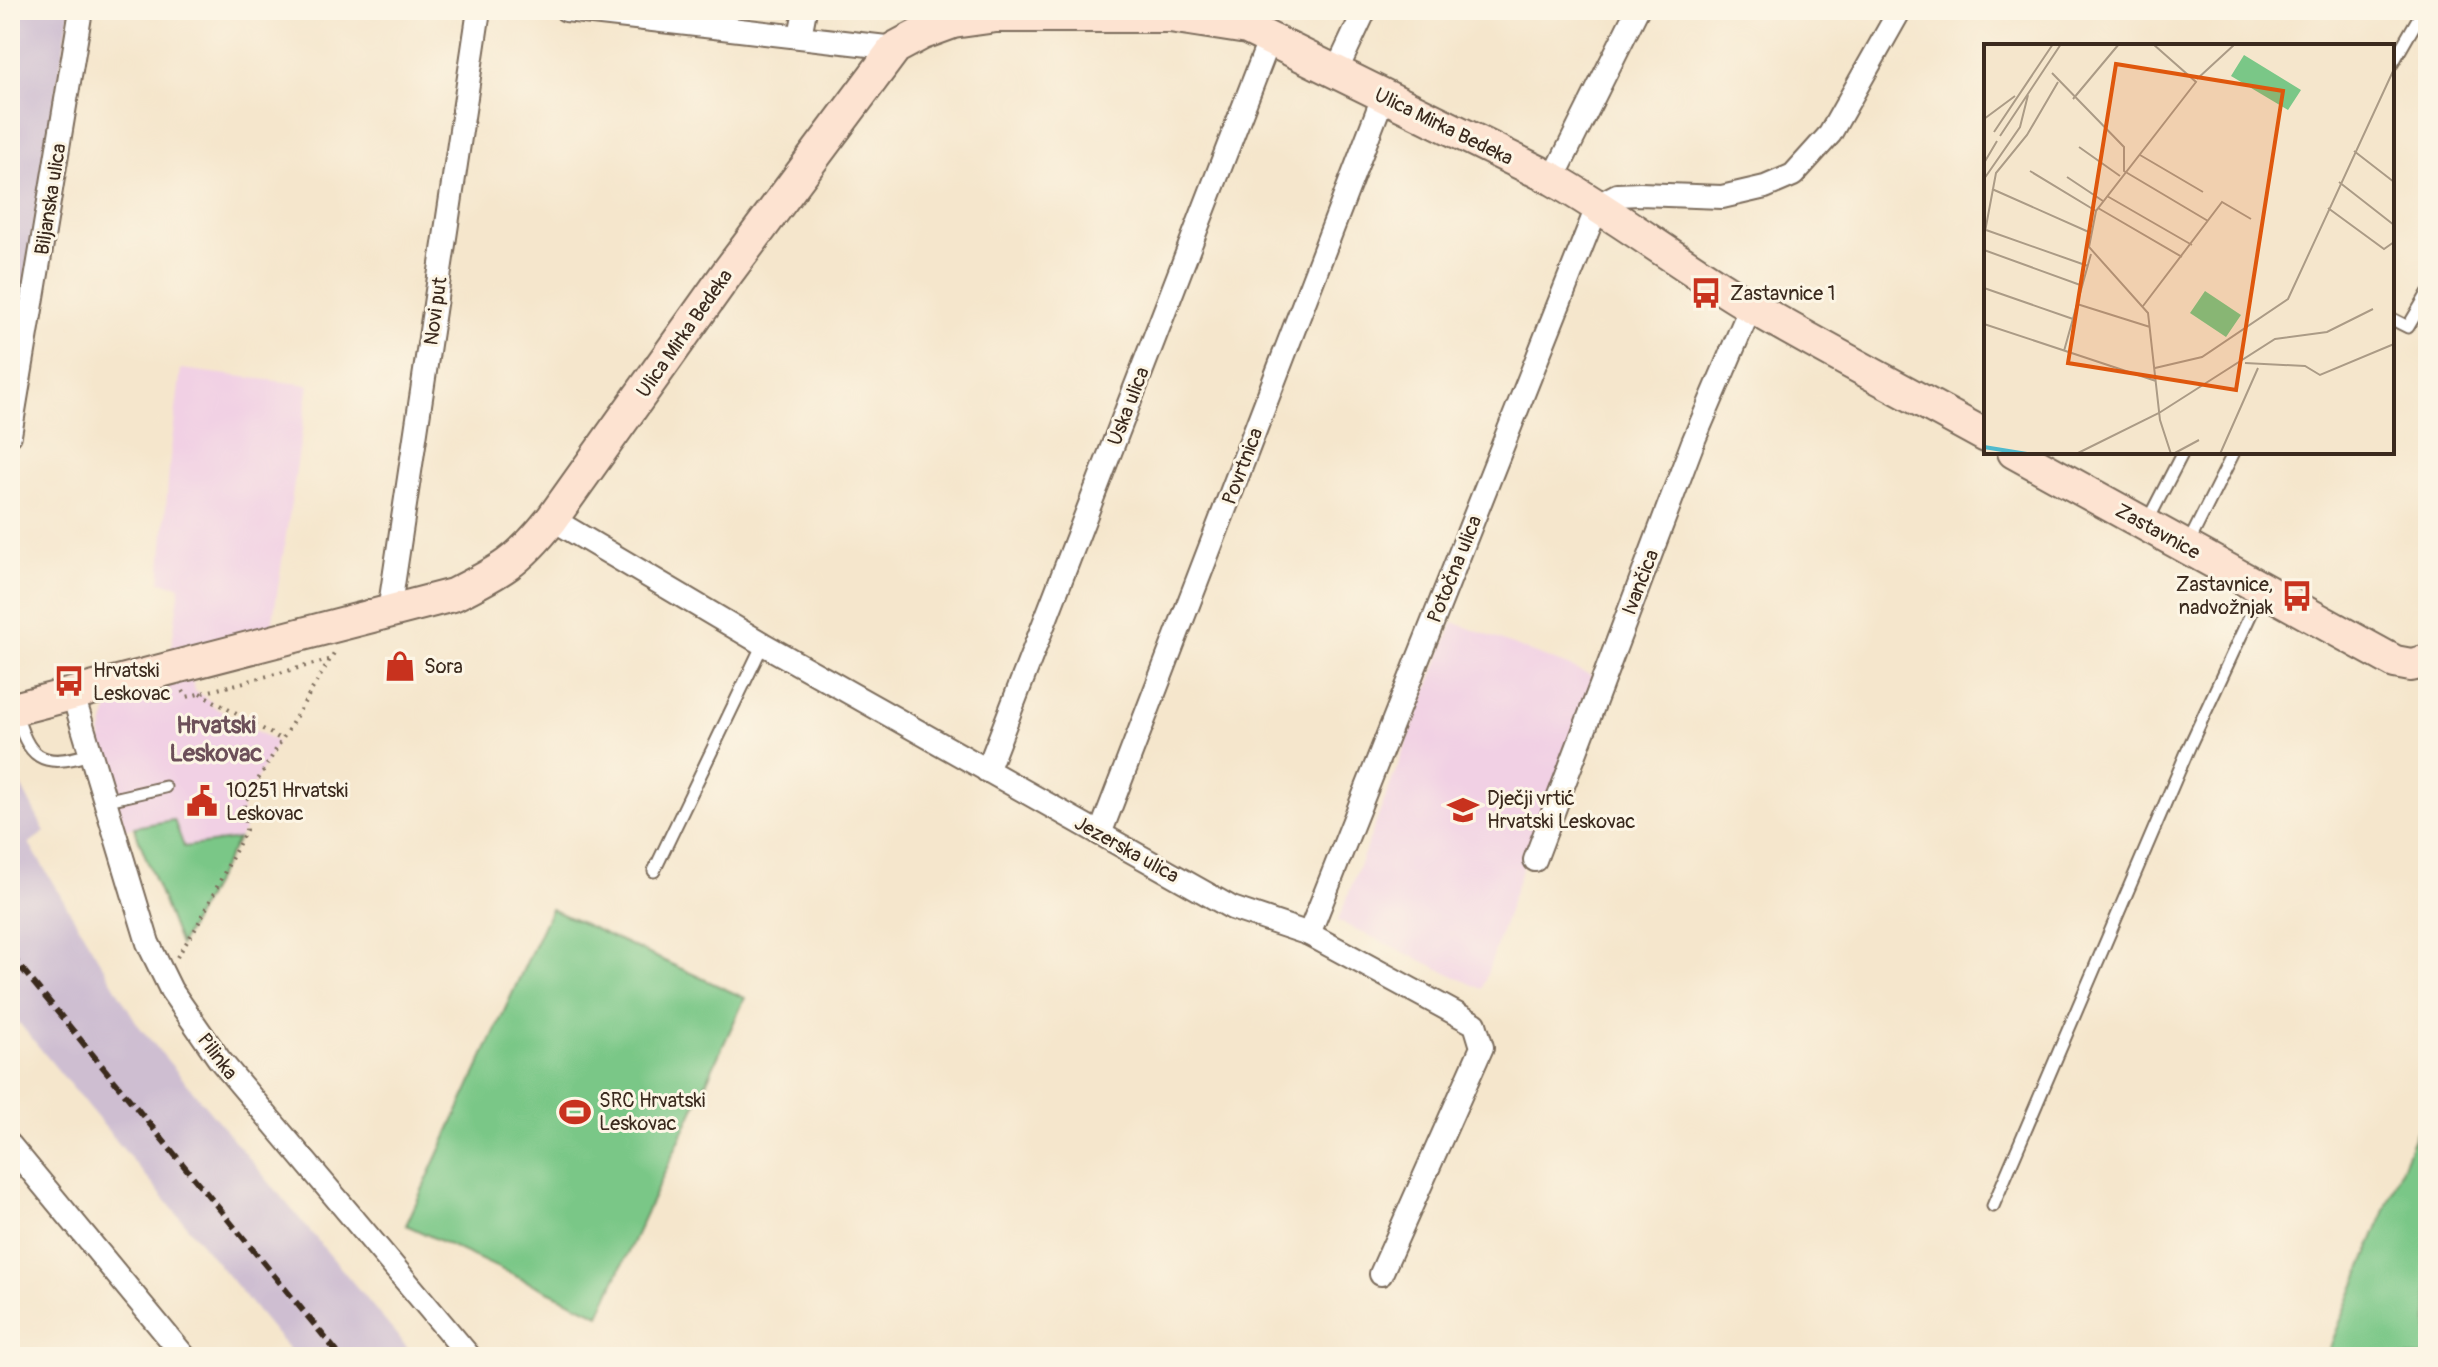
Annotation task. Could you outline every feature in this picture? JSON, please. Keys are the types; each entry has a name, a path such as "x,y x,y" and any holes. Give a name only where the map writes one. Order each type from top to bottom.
{"main road":[{"name":"Ulica Mirka Bedeka","path":"12,709 453,595 499,572 526,552 552,519 728,272 895,48 953,22 996,16 1069,13 1170,16 1256,26 1335,74 1553,179 1598,205"},
{"path":"1598,205 1751,306 1984,435"},
{"name":"Zastavnice","path":"2018,454 2395,662 2426,665"}],"street":[{"name":"Biljanska ulica","path":"10,435 81,10"},
{"name":"Novi put","path":"389,612 479,10"},
{"path":"566,10 635,15 895,48"},
{"path":"800,36 805,10"},
{"path":"1335,74 1365,10"},
{"path":"1553,179 1637,10"},
{"path":"1598,205 1617,195 1629,194 1722,197 1765,187 1793,175 1830,134 1900,10"},
{"name":"Uska ulica","path":"987,771 1256,26"},
{"name":"Povrtnica","path":"1100,834 1383,97"},
{"name":"Potočna ulica","path":"1309,934 1598,205"},
{"name":"Ivančica","path":"1535,860 1693,442 1751,306"},
{"name":"Jezerska ulica","path":"552,519 763,644 1232,908 1309,934 1475,1024 1482,1047 1381,1274"},
{"name":"Pilinka","path":"73,695 148,943 171,990 219,1059 470,1357"},
{"path":"10,1145 185,1357"}],"lane":[{"path":"2394,61 2423,10"},
{"path":"2394,320 2408,327 2428,293"},
{"path":"2145,524 2182,454"},
{"path":"2187,547 2233,454"},
{"path":"1993,1206 2190,745 2262,589"},
{"path":"654,871 763,644"},
{"path":"12,709 28,745 44,758 53,763 90,754"},
{"path":"104,801 165,787"}],"path":[{"path":"173,963 196,928 246,830 244,803 337,647"},
{"path":"177,682 187,697 329,660"},
{"path":"200,693 282,740"}],"shaded area":[{"path":"10,10 70,10 10,373"},
{"path":"181,369 309,385 271,633 170,659 180,586 160,582"},
{"name":"Dječji vrtić Hrvatski Leskovac","path":"1453,622 1596,677 1525,860 1482,989 1338,921"},
{"path":"190,672 195,691 212,702 210,705 277,742 242,805 244,831 238,839 184,847 134,827 125,829 101,746 101,734 107,713 118,697"},
{"path":"10,764 45,832 29,843 138,1025 415,1357 295,1357 10,1012"}],"green space":[{"path":"174,820 184,847 238,839 180,945 134,827"},
{"name":"SRC Hrvatski Leskovac","path":"551,909 745,998 599,1315 406,1225"},
{"path":"2428,1103 2428,1357 2326,1357"}],"railway":[{"path":"10,954 341,1357"}],"place":[{"name":"Zastavnice 1","path":"1706,293"},
{"name":"Zastavnice, nadvožnjak","path":"2297,596"},
{"name":"Sora","path":"400,666"},
{"name":"Hrvatski Leskovac","path":"69,681"},
{"name":"10251 Hrvatski Leskovac","path":"202,801"},
{"name":"Dječji vrtić Hrvatski Leskovac","path":"1463,810"},
{"name":"SRC Hrvatski Leskovac","path":"575,1112"}],"district":[{"name":"Hrvatski Leskovac","path":"216,739"}]}
